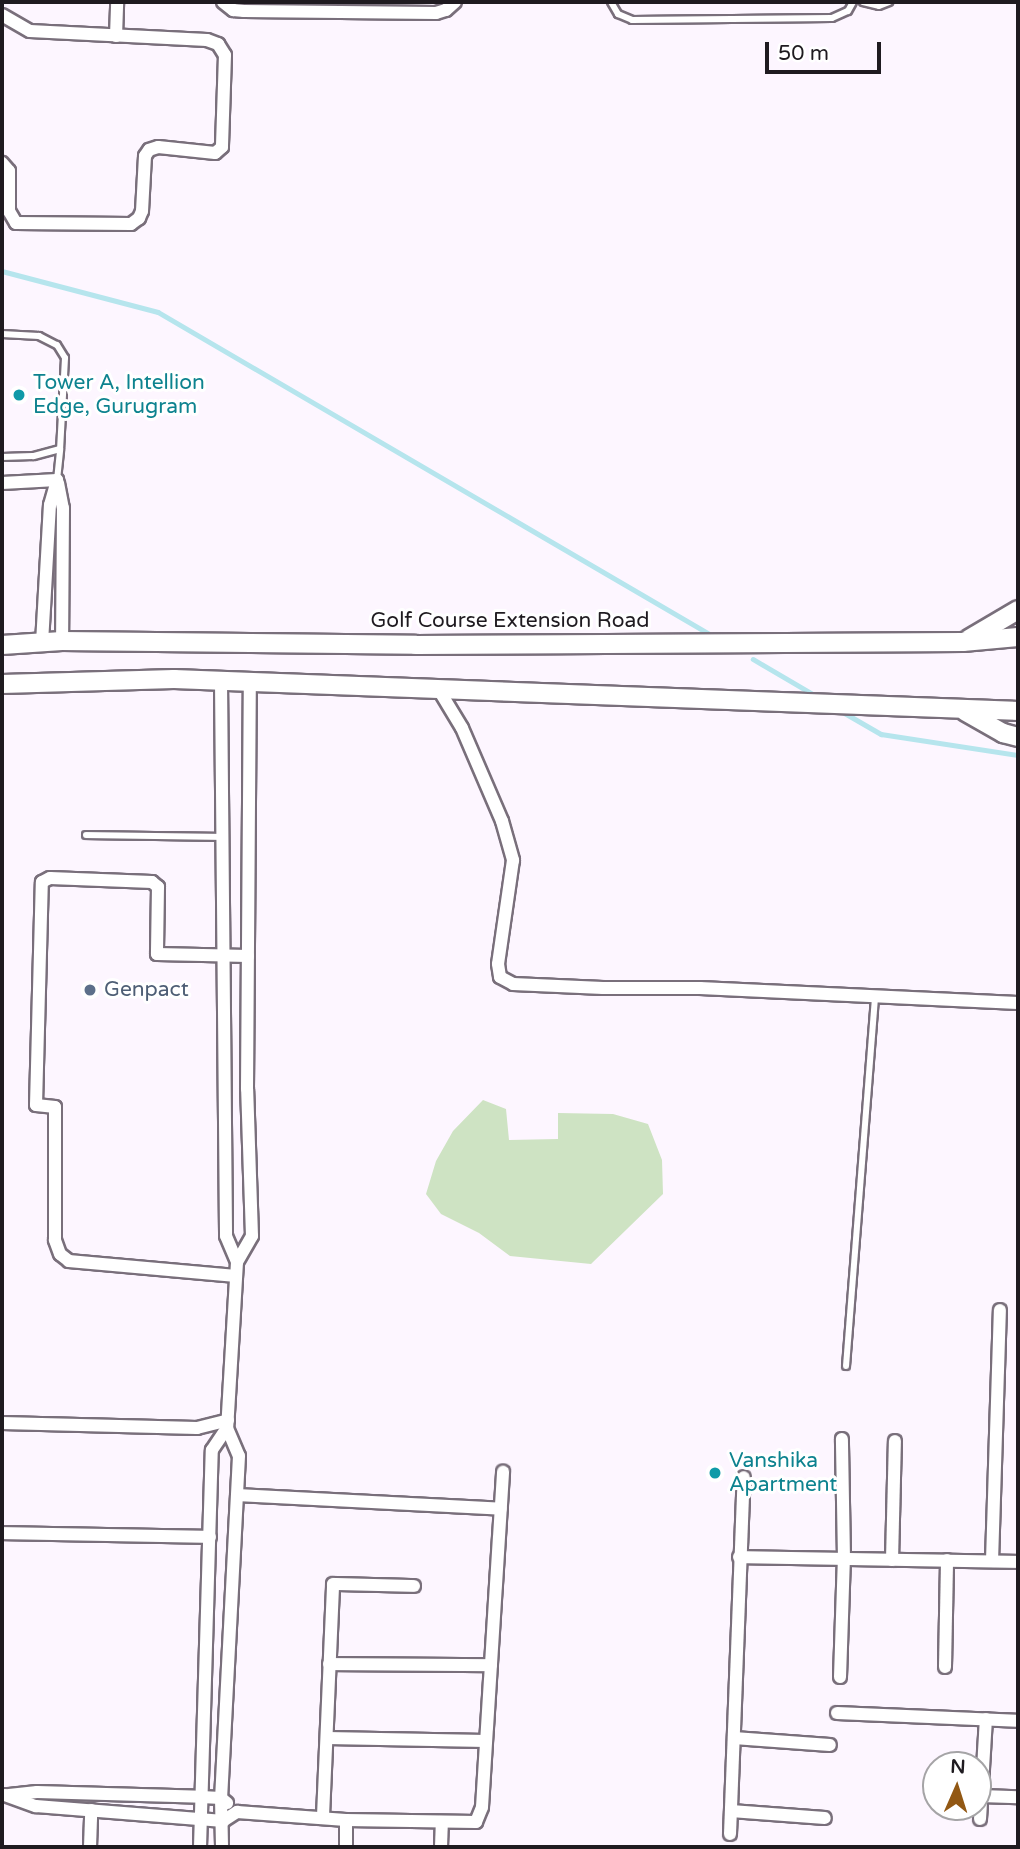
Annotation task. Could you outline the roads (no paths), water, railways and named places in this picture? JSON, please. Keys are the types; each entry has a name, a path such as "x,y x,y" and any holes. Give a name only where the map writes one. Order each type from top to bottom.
{"main road":[{"path":"963,642 1018,610"},
{"name":"Golf Course Extension Road","path":"2,645 62,641 416,645 963,642 1018,637"},
{"path":"2,684 107,680 221,681 1018,711"},
{"path":"962,710 1003,733 1018,737"}],"street":[{"path":"116,36 117,2"},
{"path":"223,2 233,10 244,11 436,13 446,10 455,2"},
{"path":"2,15 30,31 207,40 219,44 225,55 222,147 215,153 158,147 149,150 145,156 142,211 139,218 131,224 16,223 9,211 9,171 2,163"},
{"path":"2,483 57,480"},
{"path":"57,480 63,508 62,641"},
{"path":"42,643 50,505 57,480"},
{"path":"221,681 225,838 223,954 226,1237 237,1262"},
{"path":"222,1847 221,1798 239,1456 227,1424 237,1262 251,1236 248,956 250,683"},
{"path":"439,690 472,751 502,821 513,860 498,964 500,977 513,984 1018,1003"},
{"path":"236,1276 69,1261 60,1254 55,1240 55,1107 36,1105 42,882 50,878 152,882 158,887 157,954 248,956"},
{"path":"224,900 248,900"},
{"path":"992,1561 1000,1310"},
{"path":"2,1423 197,1428 227,1424"},
{"path":"200,1847 212,1450 227,1424"},
{"path":"840,1677 844,1559 842,1439"},
{"path":"892,1560 895,1441"},
{"path":"3,1795 36,1806 223,1821 237,1812 323,1816 346,1820 476,1822 482,1807 503,1472"},
{"path":"730,1834 744,1477"},
{"path":"237,1495 501,1509"},
{"path":"2,1533 209,1537"},
{"path":"739,1557 1018,1562"},
{"path":"945,1667 947,1560"},
{"path":"323,1816 332,1584 414,1586"},
{"path":"330,1664 491,1665"},
{"path":"837,1713 1018,1721"},
{"path":"984,1751 986,1719"},
{"path":"327,1738 486,1741"},
{"path":"734,1738 830,1745"},
{"path":"3,1795 37,1792 221,1798 237,1812"},
{"path":"992,1796 1018,1797"},
{"path":"90,1847 91,1810"},
{"path":"731,1811 825,1818"},
{"path":"346,1820 346,1847"},
{"path":"441,1847 442,1822"}],"lane":[{"path":"611,2 618,14 632,20 832,18 848,11 853,2"},
{"path":"863,2 879,6 889,2"},
{"path":"2,334 40,336 57,345 65,358 57,480"},
{"path":"2,457 33,456 60,449"},
{"path":"86,835 225,838"},
{"path":"846,1366 875,997"}],"waterway":[{"path":"2,271 158,312 713,636"},
{"path":"753,659 818,697"},
{"path":"843,712 881,734 1018,755"}],"place":[{"name":"Tower A, Intellion Edge, Gurugram","path":"19,395"},
{"name":"Genpact","path":"90,990"},
{"name":"Vanshika Apartment","path":"715,1473"}]}
